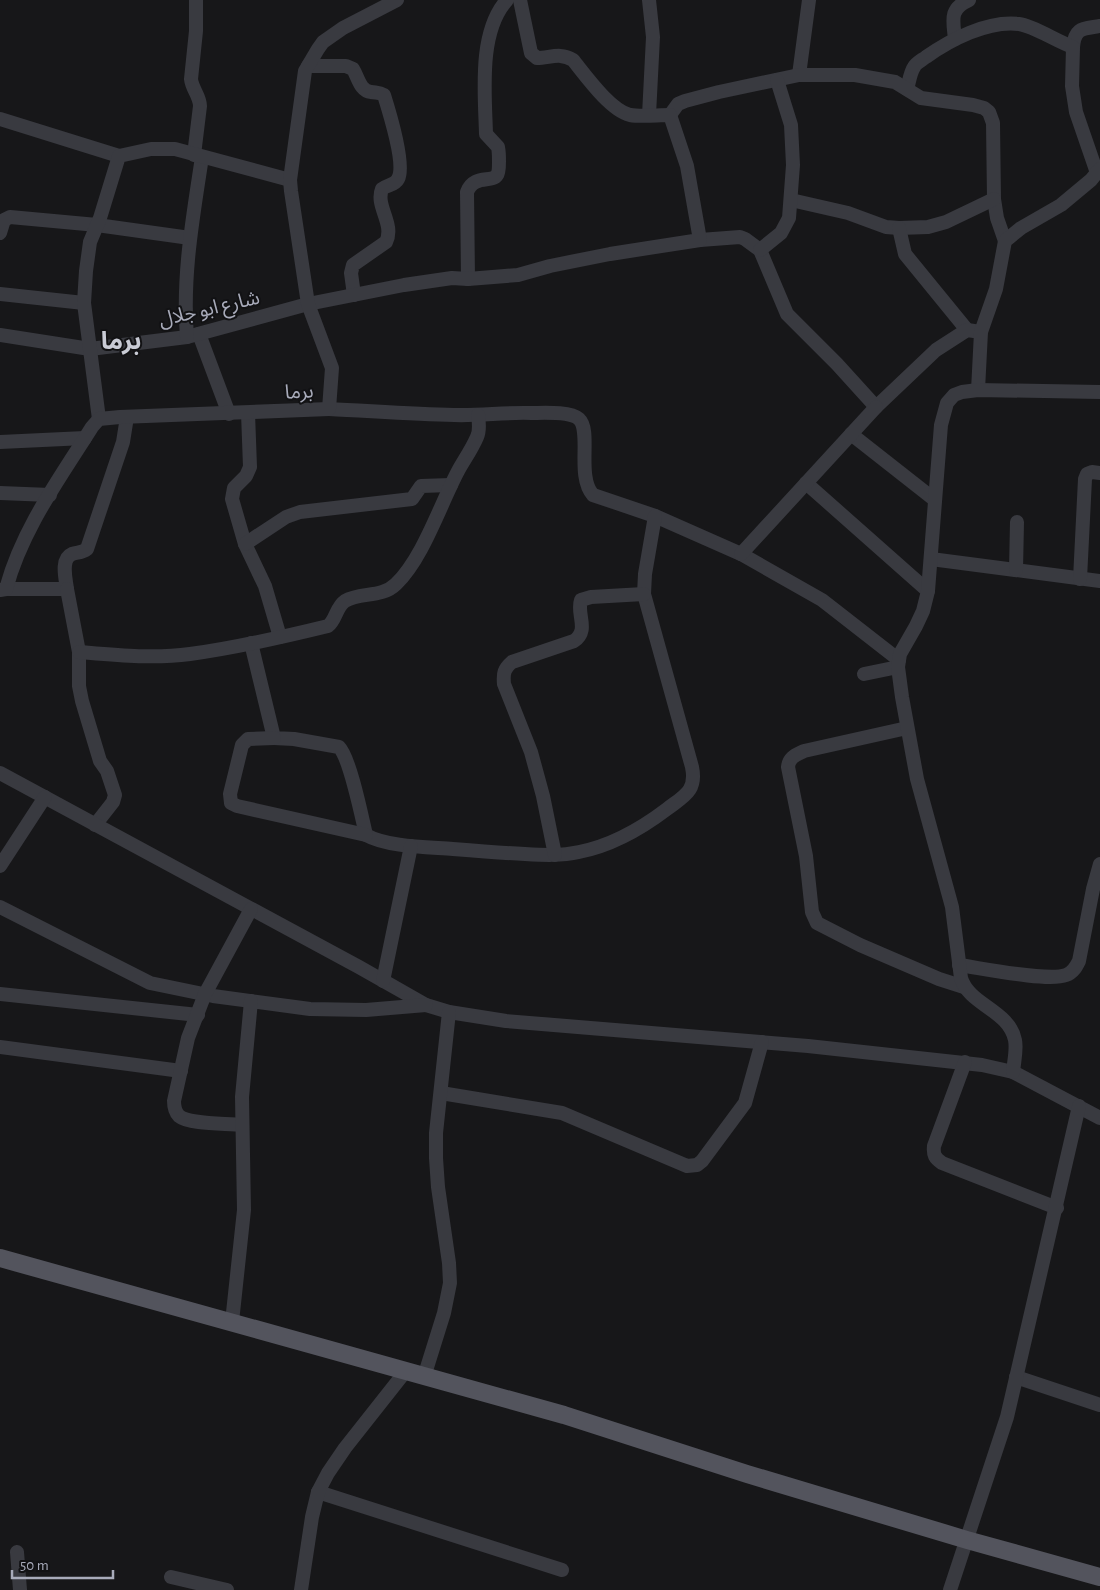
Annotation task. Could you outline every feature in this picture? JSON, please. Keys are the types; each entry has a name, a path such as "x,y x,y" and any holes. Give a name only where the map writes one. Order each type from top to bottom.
{"main road":[{"path":"0,1258 564,1415 747,1474 967,1540 1100,1577"}],"street":[{"path":"196,0 196,31 191,79 192,87 200,102 200,106 198,156 185,299 193,336 229,414"},
{"name":"برما","path":"99,419 329,409 332,368 308,304 290,180 297,124 308,66 323,42 343,28 397,0"},
{"path":"468,279 467,192 469,187 475,182 494,177 498,173 498,147 486,134 485,79 489,37 495,19 507,0"},
{"path":"520,0 533,56 536,58 567,56 573,60 608,100 618,109 630,115 670,114 678,104 700,96 799,75 866,76 895,82 921,98 973,105 984,108 989,112 993,123 994,199 997,218 1005,241 996,289 974,331 978,390"},
{"path":"649,0 652,37 649,115"},
{"path":"799,75 809,0"},
{"path":"955,39 953,19 955,9 960,4 969,0"},
{"path":"907,89 913,68 942,46 955,39 997,25 1020,24 1060,43 1073,47"},
{"path":"1005,241 1021,228 1061,205 1099,171 1076,112 1072,86 1075,35 1079,30 1100,26"},
{"path":"308,66 346,66 353,69 366,91 382,93 384,95 394,127 401,172 396,181 382,189 380,196 389,229 388,237 386,242 353,265 351,273 354,295"},
{"path":"777,80 791,125 793,165 791,200 789,218 785,226 781,232 760,250 786,314 831,358 876,407"},
{"path":"670,114 687,166 700,240"},
{"path":"0,119 119,156 151,149 175,150 290,180"},
{"path":"67,589 3,590 12,565 34,518 99,419 84,303 86,271 90,242 119,156"},
{"path":"791,200 848,213 886,227 899,228 928,227 946,222 994,199"},
{"path":"0,233 4,220 10,217 97,225 190,238"},
{"path":"899,228 906,254 974,331"},
{"name":"شارع ابو جلال","path":"0,335 90,349 193,336 308,304 433,280 518,275 550,266 610,254 700,240 740,237 760,250"},
{"path":"0,294 84,303"},
{"path":"741,554 876,407 936,350 974,331"},
{"path":"964,987 959,965 952,907 917,779 907,728 899,663 900,654 923,610 928,591 941,425 946,403 954,395 978,390 1100,392"},
{"path":"329,409 456,415 565,414 579,418 583,427 585,479 588,490 597,498 655,516 741,554 822,600 899,663"},
{"path":"248,413 250,468 246,476 234,488 232,495 245,544 265,586 280,637"},
{"path":"79,652 138,656 188,654 251,643 328,626 345,602 383,592 393,587 410,568 478,436 478,415"},
{"path":"95,825 113,802 115,795 107,771 100,761 82,702 79,686 79,652 64,565 66,559 71,554 82,553 87,549 123,442 127,417"},
{"path":"851,434 935,500"},
{"path":"0,442 85,438"},
{"path":"1080,579 1085,479 1087,474 1092,472 1100,473"},
{"path":"806,484 928,591"},
{"path":"245,544 286,517 300,512 412,499 421,486 451,486"},
{"path":"0,493 50,494"},
{"path":"366,836 348,764 343,751 339,747 294,739 274,738 248,739 242,746 230,794 230,802 237,806 377,840 411,846 555,855 578,853 604,845 655,818 689,792 693,785 694,777 692,767 644,594 645,574 655,516"},
{"path":"1016,570 1017,522"},
{"path":"931,559 1100,581"},
{"path":"555,855 532,752 504,684 503,674 512,662 574,641 580,637 582,630 580,604 582,600 591,596 644,594"},
{"path":"251,643 274,738"},
{"path":"864,674 899,663"},
{"path":"907,728 804,751 792,757 789,761 788,767 806,856 812,912 817,924 852,942 939,980 964,987 999,1015 1011,1030 1016,1044 1013,1072"},
{"path":"0,773 426,1005 449,1012 506,1021 762,1042 965,1062 1013,1072 1100,1118"},
{"path":"0,866 45,797"},
{"path":"383,981 411,846"},
{"path":"959,965 1045,977 1067,975 1074,970 1082,949 1093,888 1100,864"},
{"path":"0,907 150,983 205,994 310,1008 366,1010 426,1005"},
{"path":"242,1124 190,1120 179,1116 174,1108 174,1101 188,1038 205,994 251,909"},
{"path":"0,994 198,1015"},
{"path":"232,1322 244,1210 242,1098 251,1001"},
{"path":"424,1377 444,1313 450,1283 436,1158 436,1133 449,1012"},
{"path":"441,1092 562,1114 654,1153 693,1167 702,1161 745,1103 762,1042"},
{"path":"0,1047 181,1071"},
{"path":"965,1062 934,1146 936,1158 942,1163 1057,1208"},
{"path":"950,1590 1007,1417 1057,1208 1079,1106"},
{"path":"301,1590 312,1516 318,1492 345,1448 405,1372"},
{"path":"1016,1377 1100,1405"},
{"path":"318,1492 562,1570"},
{"path":"17,1552 20,1590"},
{"path":"171,1577 227,1590"}],"district":[{"name":"برما","path":"121,340"}]}
